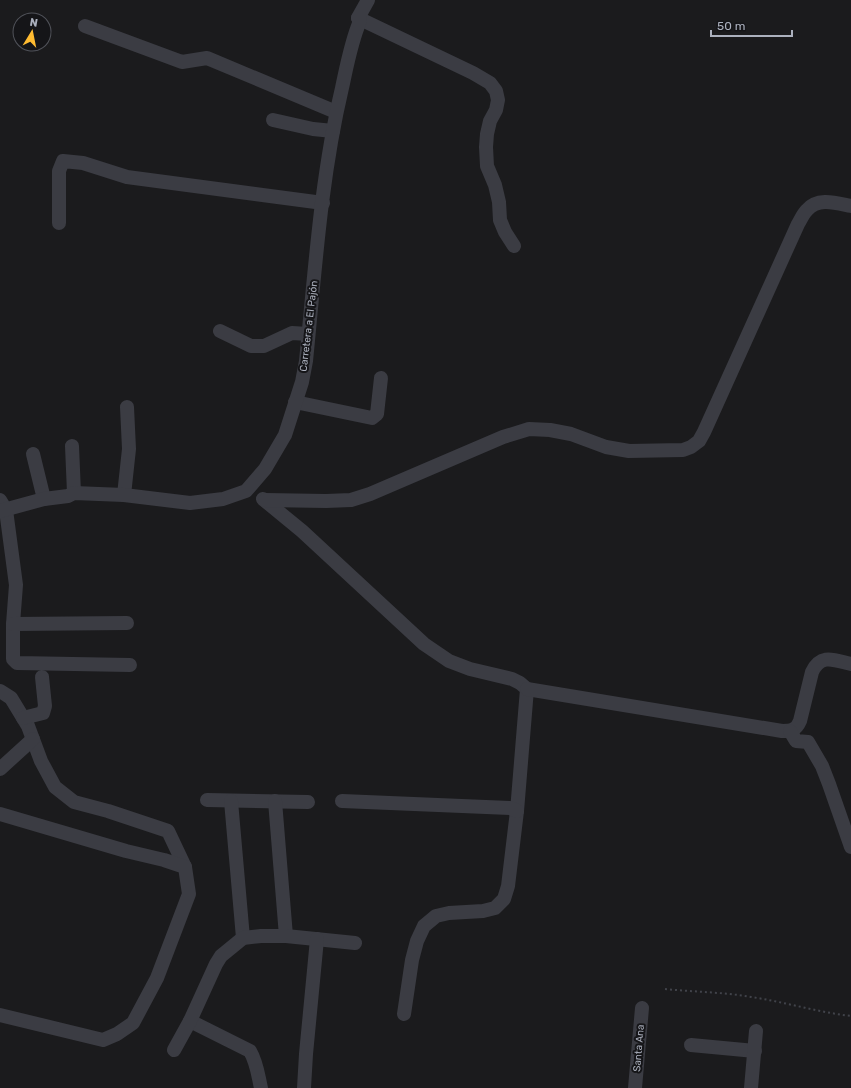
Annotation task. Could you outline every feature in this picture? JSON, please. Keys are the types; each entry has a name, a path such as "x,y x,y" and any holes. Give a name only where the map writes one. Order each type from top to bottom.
{"street":[{"name":"Carretera a El Pajón","path":"246,491 265,469 285,435 302,382 323,203 336,112 354,34 360,21 358,18 368,0"},
{"path":"358,18 473,73 490,83 496,91 498,100 496,110 490,121 487,134 486,148 488,166 499,202 500,220 505,232 514,246"},
{"path":"85,26 182,62 207,58 336,112"},
{"path":"273,120 313,129 333,131"},
{"path":"59,223 59,171 63,161 82,163 127,177 323,203"},
{"path":"265,500 351,500 370,494 503,437 529,429 550,430 571,434 606,447 629,451 682,450 691,447 699,441 704,432 798,224 807,210 818,202 834,202 851,206"},
{"path":"220,332 251,346 264,346 292,333 308,334"},
{"path":"295,402 372,418 377,414 381,378"},
{"path":"124,494 129,449 127,407"},
{"path":"72,446 74,493"},
{"path":"33,454 44,499"},
{"path":"130,665 17,663 13,659 13,624 16,585 2,507 68,496 74,493 124,494 190,503 223,499 246,491 265,500 302,531 424,644 449,661 470,669 512,679 527,689 790,732 797,726 800,720 814,666 818,662 829,659 851,664"},
{"path":"13,624 127,623"},
{"path":"23,718 43,713 45,706 42,677"},
{"path":"404,1014 412,960 417,941 424,926 436,916 449,913 482,911 496,908 504,899 508,886 517,811 527,689"},
{"path":"0,691 11,698 23,718 33,738 41,761 55,787 74,802 168,830 185,867 189,894 158,978 133,1023 118,1034 103,1040 0,1015"},
{"path":"790,732 796,741 808,742 822,766 851,847"},
{"path":"0,769 33,738"},
{"path":"207,800 308,802"},
{"path":"231,800 243,938"},
{"path":"275,801 286,936"},
{"path":"342,801 510,808 517,811"},
{"path":"0,814 185,867"},
{"path":"174,1050 190,1021 216,964 221,956 243,938 286,936 355,943"},
{"path":"304,1088 317,939"},
{"name":"Santa Ana","path":"635,1088 642,1008"},
{"path":"190,1021 250,1051 257,1067 261,1088"},
{"path":"751,1088 756,1031"},
{"path":"691,1045 755,1051"}],"path":[{"path":"666,989 750,996 827,1013 851,1016"}]}
